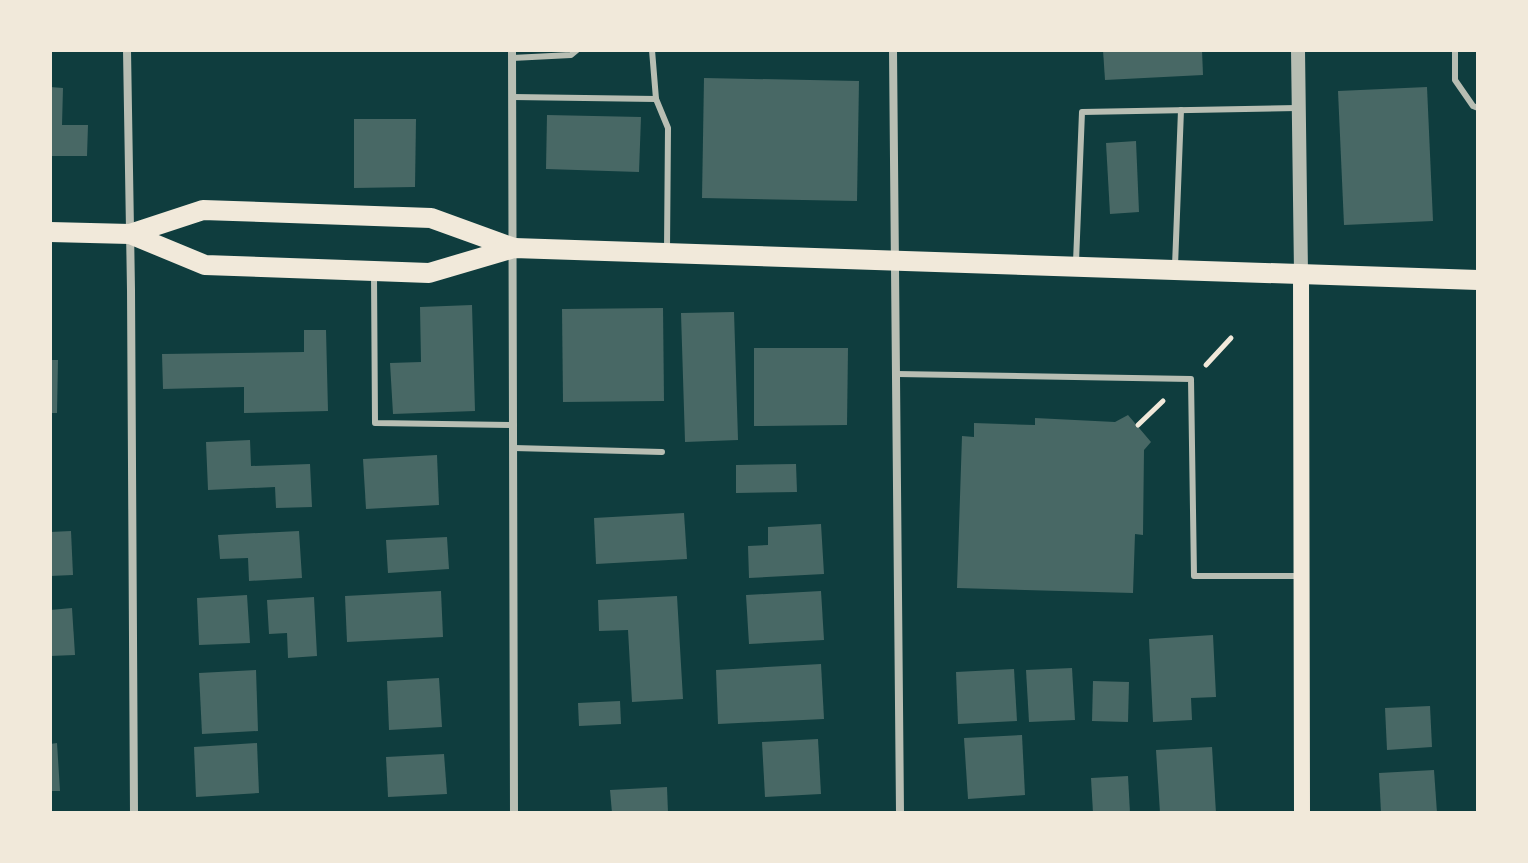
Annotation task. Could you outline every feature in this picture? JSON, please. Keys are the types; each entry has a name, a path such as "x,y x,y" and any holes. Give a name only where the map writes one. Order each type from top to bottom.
{"main road":[{"path":"50,232 130,234 203,210 431,218 514,248 1478,280"},
{"path":"130,234 205,265 429,273 514,248"},
{"path":"1301,273 1302,813"}],"street":[{"path":"127,50 134,813"},
{"path":"893,50 900,813"},
{"path":"1298,50 1301,273"},
{"path":"512,54 514,813"}],"lane":[{"path":"512,54 571,55 577,50"},
{"path":"652,50 656,99 668,128 667,253"},
{"path":"1455,50 1455,80 1473,106 1478,108"},
{"path":"513,97 656,99"},
{"path":"1076,265 1082,112 1299,108"},
{"path":"1175,268 1181,110"},
{"path":"374,271 375,423 514,425"},
{"path":"897,374 1191,379 1194,576 1301,576"},
{"path":"514,448 662,452"}],"path":[{"path":"1206,365 1231,338"},
{"path":"1138,425 1163,401"}],"building":[{"path":"1103,50 1202,50 1203,75 1105,80"},
{"path":"704,78 859,81 857,201 702,198"},
{"path":"50,87 63,88 62,125 88,125 87,156 50,156"},
{"path":"1427,87 1433,221 1344,225 1338,91"},
{"path":"547,115 641,117 639,172 546,169"},
{"path":"354,119 416,119 415,187 354,188"},
{"path":"1136,141 1139,212 1110,214 1106,143"},
{"path":"472,305 475,411 393,414 390,363 421,362 420,307"},
{"path":"663,308 664,401 563,402 562,309"},
{"path":"734,312 738,440 685,442 681,313"},
{"path":"304,330 326,330 328,411 244,413 244,387 163,389 162,354 304,352"},
{"path":"754,348 848,348 847,425 754,426"},
{"path":"50,360 58,360 57,413 50,413"},
{"path":"1128,415 1151,442 1144,450 1143,535 1135,534 1133,593 957,588 962,436 974,437 974,423 1035,425 1035,418 1115,422"},
{"path":"250,440 251,466 310,464 312,507 276,508 275,487 208,490 206,442"},
{"path":"437,455 439,505 366,509 363,459"},
{"path":"796,464 797,492 736,493 736,465"},
{"path":"684,513 687,559 596,564 594,518"},
{"path":"821,524 824,574 749,578 748,546 768,545 768,527"},
{"path":"71,531 73,575 50,576 50,532"},
{"path":"299,531 302,578 249,581 248,558 220,559 218,535"},
{"path":"447,537 449,569 388,573 386,540"},
{"path":"441,591 443,637 347,642 345,596"},
{"path":"821,591 824,640 749,644 746,595"},
{"path":"247,595 250,643 199,645 197,598"},
{"path":"677,596 683,699 632,702 628,630 599,631 598,600"},
{"path":"314,597 317,656 288,658 287,633 269,634 267,600"},
{"path":"72,608 75,655 50,656 50,610"},
{"path":"1213,635 1216,697 1191,698 1192,720 1153,722 1149,639"},
{"path":"821,664 824,719 718,724 716,670"},
{"path":"1072,668 1075,720 1029,722 1026,670"},
{"path":"1014,669 1017,721 958,724 956,672"},
{"path":"256,670 258,731 202,734 199,673"},
{"path":"439,678 442,727 389,730 387,681"},
{"path":"1093,681 1129,682 1128,722 1092,721"},
{"path":"620,701 621,724 579,726 578,703"},
{"path":"1430,706 1432,747 1387,750 1385,708"},
{"path":"1022,735 1025,795 968,799 964,738"},
{"path":"818,739 821,794 765,797 762,742"},
{"path":"57,743 60,791 50,791 50,744"},
{"path":"257,743 259,793 196,797 194,747"},
{"path":"1212,747 1216,813 1160,813 1156,750"},
{"path":"444,754 447,794 388,797 386,757"},
{"path":"1434,770 1437,813 1381,813 1379,773"},
{"path":"1128,776 1130,813 1093,813 1091,778"},
{"path":"667,787 668,813 612,813 610,790"}]}
